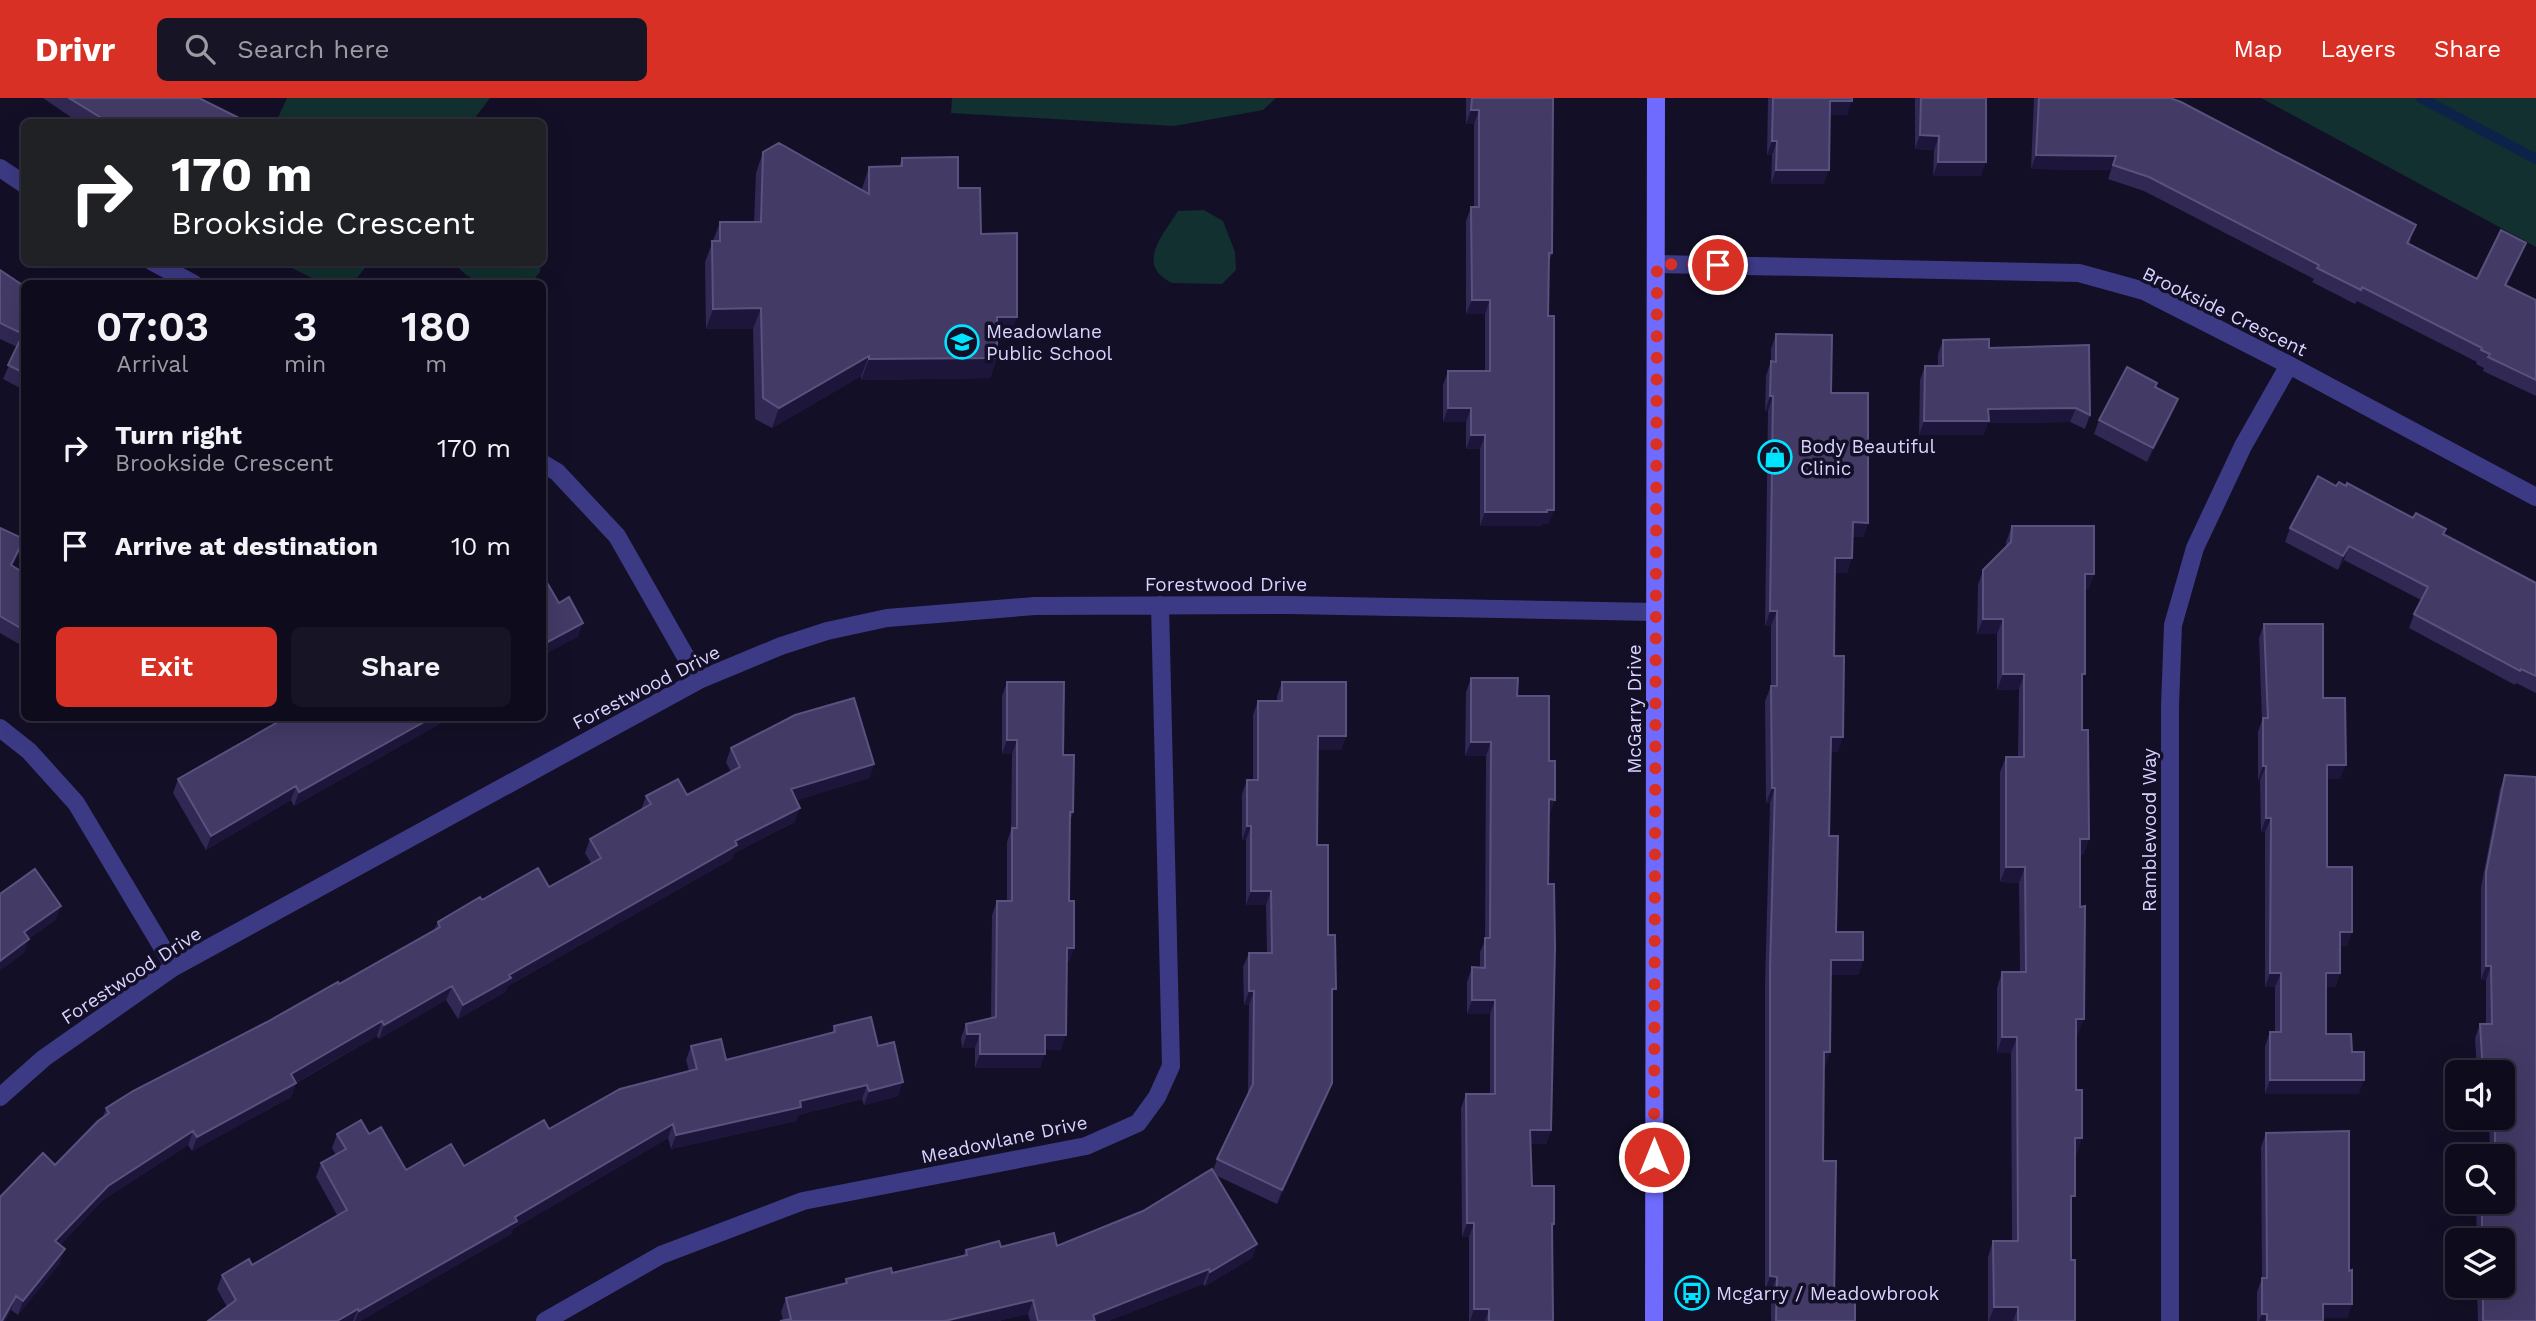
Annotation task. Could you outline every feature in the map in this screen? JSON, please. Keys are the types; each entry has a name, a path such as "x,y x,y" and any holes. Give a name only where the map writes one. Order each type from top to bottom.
{"street":[{"name":"McGarry Drive","path":"1654,1321 1656,98"},
{"path":"0,168 21,182"},
{"name":"Brookside Crescent","path":"1657,264 2079,273 2144,291 2536,497"},
{"path":"160,266 187,280"},
{"name":"Ramblewood Way","path":"2170,1321 2170,706 2173,625 2195,548 2243,446 2289,365"},
{"path":"546,465 557,472 617,536 699,680"},
{"name":"Meadowlane Drive","path":"545,1321 661,1255 803,1201 1086,1146 1138,1123 1157,1097 1171,1066 1160,605"},
{"name":"Forestwood Drive","path":"0,1097 44,1058 174,967 699,680 781,646 827,631 887,618 1035,606 1655,611"},
{"path":"0,728 29,751 76,803 174,967"}],"green space":[{"path":"287,98 490,98 474,119 277,119"},
{"path":"952,98 1276,98 1263,110 1174,126 951,113"},
{"path":"2261,98 2536,98 2536,247"},
{"path":"1204,210 1223,221 1235,252 1236,270 1222,284 1172,283 1161,276 1155,267 1154,258 1160,239 1178,211"},
{"path":"288,266 367,266 355,280 316,280"},
{"path":"541,266 540,272 533,280 476,280 458,267"}],"building":[{"path":"69,98 199,98 241,119 103,119"},
{"path":"1472,98 1553,98 1552,253 1549,253 1548,316 1554,316 1554,510 1547,512 1485,512 1485,435 1471,435 1471,408 1448,408 1448,371 1490,371 1490,300 1472,300 1471,207 1479,207 1479,110 1471,110"},
{"path":"1773,98 1852,98 1852,101 1830,101 1829,170 1776,170 1777,141 1772,141"},
{"path":"1921,98 1986,98 1986,162 1938,162 1939,136 1920,135"},
{"path":"2039,98 2170,98 2181,102 2416,225 2407,243 2477,279 2501,230 2526,243 2505,285 2536,300 2536,380 2488,357 2490,354 2481,350 2482,348 2362,287 2361,290 2317,268 2319,265 2149,177 2113,165 2116,156 2036,155"},
{"path":"779,143 869,194 869,167 902,166 902,158 958,157 958,188 980,188 981,234 1017,233 1017,317 997,317 997,358 869,359 869,356 779,408 763,398 761,308 713,309 712,241 720,241 720,222 761,222 763,152"},
{"path":"0,270 21,284 21,333 0,323"},
{"path":"1776,334 1832,335 1831,393 1868,393 1868,523 1853,522 1852,558 1835,558 1834,656 1844,656 1843,737 1831,737 1829,836 1838,836 1836,932 1863,932 1863,960 1831,960 1830,1052 1824,1052 1823,1161 1836,1161 1834,1302 1855,1302 1855,1321 1776,1321 1777,1277 1770,1276 1770,968 1775,788 1772,788 1771,686 1777,686 1777,611 1770,611 1773,396 1770,396 1771,361 1776,362"},
{"path":"21,338 21,372 8,365"},
{"path":"1989,339 1989,348 2089,345 2090,415 2076,408 1988,409 1989,421 1924,421 1925,366 1943,366 1943,340"},
{"path":"2127,367 2157,383 2155,387 2178,399 2153,448 2099,420"},
{"path":"2318,476 2336,486 2339,482 2346,486 2347,483 2413,518 2416,513 2446,529 2443,534 2536,583 2536,676 2521,669 2520,671 2414,614 2428,587 2349,546 2343,556 2290,528"},
{"path":"2012,526 2094,526 2094,574 2085,574 2085,674 2082,674 2082,730 2088,730 2089,839 2080,839 2080,907 2085,906 2084,1019 2076,1019 2076,1090 2082,1090 2082,1138 2075,1138 2075,1196 2071,1196 2075,1321 2018,1321 2018,1307 1994,1307 1993,1241 2018,1241 2017,1037 2002,1037 2002,972 2026,972 2025,867 2006,867 2006,757 2024,757 2024,674 2003,674 2003,619 1983,619 1983,570 2011,542"},
{"path":"0,528 21,538 21,545 11,565 21,571 21,628 0,616"},
{"path":"546,581 559,603 569,597 583,623 546,643"},
{"path":"2264,624 2323,624 2323,698 2345,698 2346,765 2327,765 2327,867 2352,867 2352,932 2340,932 2340,973 2326,973 2326,1034 2351,1034 2352,1052 2364,1052 2364,1080 2270,1080 2270,1032 2281,1032 2281,973 2270,973 2271,818 2266,818 2266,766 2263,766 2263,718 2268,718"},
{"path":"1471,678 1518,678 1517,696 1549,696 1549,761 1555,761 1555,800 1549,799 1548,884 1554,884 1555,947 1551,1130 1530,1130 1532,1186 1554,1186 1553,1321 1489,1321 1489,1309 1474,1309 1474,1223 1467,1223 1466,1094 1495,1094 1495,1000 1472,1000 1472,967 1485,968 1485,938 1490,938 1491,742 1471,742"},
{"path":"1007,682 1064,682 1063,755 1074,755 1069,901 1074,901 1074,948 1067,948 1066,1035 1045,1035 1045,1054 980,1054 980,1034 967,1034 966,1024 996,1017 997,901 1012,901 1012,828 1017,828 1017,740 1007,740"},
{"path":"1282,682 1346,682 1346,736 1318,736 1317,845 1328,845 1328,935 1335,935 1332,1083 1282,1190 1217,1159 1253,1084 1254,991 1249,991 1249,953 1272,953 1271,891 1251,891 1251,826 1247,826 1247,780 1258,780 1258,701 1282,701"},
{"path":"854,698 874,764 791,789 800,808 735,841 737,845 509,975 511,978 463,1005 452,986 384,1025 382,1021 291,1074 296,1083 197,1137 193,1131 108,1186 55,1241 65,1249 23,1301 16,1296 0,1321 0,1197 43,1153 55,1165 109,1113 106,1108 133,1091 338,982 339,984 440,927 438,922 480,897 482,900 538,868 549,887 601,858 590,839 651,804 646,796 678,779 687,795 740,767 731,748 795,715"},
{"path":"280,721 426,721 299,792 296,786 211,836 178,779"},
{"path":"2505,775 2536,777 2536,1321 2483,1321 2483,1298 2515,1298 2515,1228 2482,1228 2482,1214 2515,1214 2515,1144 2495,1144 2495,1130 2515,1130 2515,1060 2482,1060 2480,1024 2492,1024 2491,966 2486,966 2486,872"},
{"path":"35,869 61,906 24,932 29,939 0,961 0,894"},
{"path":"871,1017 878,1046 894,1042 903,1082 869,1091 867,1085 800,1101 801,1107 676,1135 673,1124 515,1217 517,1221 337,1321 208,1321 236,1300 222,1275 249,1259 252,1265 347,1210 321,1163 346,1149 337,1134 361,1120 369,1134 381,1127 406,1170 451,1144 464,1166 544,1120 549,1129 620,1089 697,1069 691,1046 721,1039 726,1060 835,1032 834,1026"},
{"path":"2349,1131 2349,1271 2352,1270 2352,1304 2323,1304 2323,1321 2267,1321 2267,1314 2262,1314 2262,1278 2267,1278 2266,1133"},
{"path":"1212,1169 1257,1244 1210,1272 1209,1269 1093,1315 1095,1321 1038,1321 1033,1300 945,1321 780,1321 791,1319 786,1298 847,1283 846,1279 891,1268 892,1273 967,1255 966,1250 999,1241 1001,1247 1054,1233 1057,1246 1143,1211"}],"waterway":[{"path":"2421,98 2536,159"}],"place":[{"name":"Meadowlane Public School","path":"962,342"},
{"name":"Body Beautiful Clinic","path":"1775,457"},
{"name":"Mcgarry / Meadowbrook","path":"1692,1293"}],"route":[{"path":"1654,1157 1657,264 1718,265"}]}
